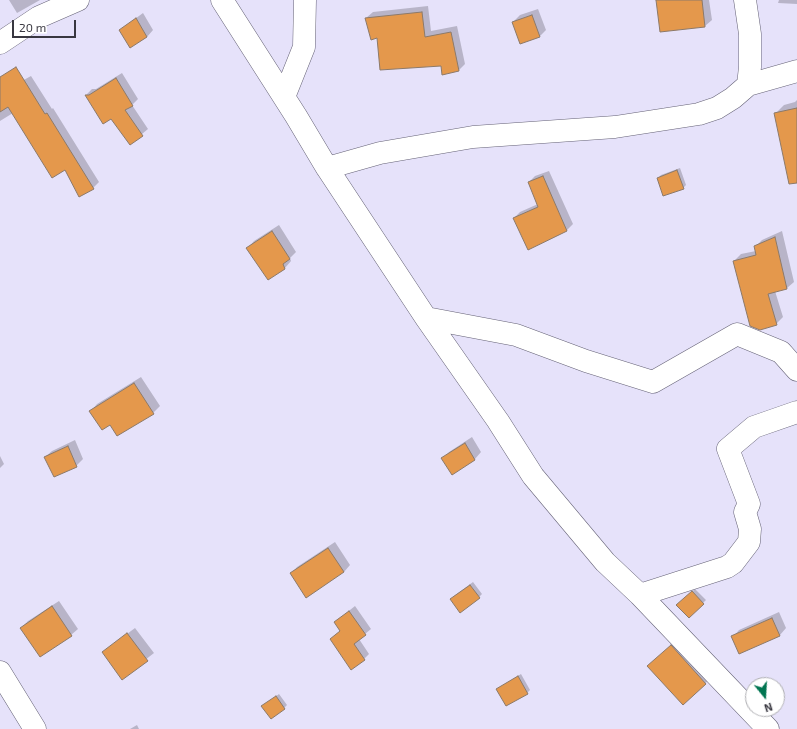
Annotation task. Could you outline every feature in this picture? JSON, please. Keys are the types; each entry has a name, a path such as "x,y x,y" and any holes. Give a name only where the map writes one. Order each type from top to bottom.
{"street":[{"path":"0,43 39,17 78,0"},
{"path":"222,0 327,168 426,318 498,421 533,476 605,562 640,595 768,729"},
{"path":"284,97 304,47 305,0"},
{"path":"745,0 750,34 750,67 748,85"},
{"path":"327,168 380,153 473,137 615,127 699,114 717,108 733,98 748,85 797,71"},
{"path":"426,318 516,335 586,361 653,382 737,334 781,352 797,370"},
{"path":"640,595 727,567 733,563 749,542 750,529 745,512 749,504 728,449 754,427 797,412"},
{"path":"0,672 35,729"}],"building":[{"path":"656,0 702,0 705,27 660,32"},
{"path":"422,12 425,37 451,32 459,71 442,75 441,66 380,70 377,38 371,40 365,18"},
{"path":"532,15 540,37 520,44 512,22"},
{"path":"136,18 147,37 130,48 119,30"},
{"path":"16,67 45,114 47,113 94,189 79,197 65,170 52,178 8,107 0,112 0,77"},
{"path":"116,78 133,106 125,110 143,136 130,145 111,119 103,124 85,95 89,95"},
{"path":"797,108 797,183 789,184 774,113"},
{"path":"677,170 684,189 663,196 657,178"},
{"path":"543,176 567,231 528,250 513,218 538,207 528,182"},
{"path":"272,231 290,259 283,264 285,269 268,280 246,248"},
{"path":"775,237 787,289 768,294 777,325 760,330 750,326 733,261 756,255 754,246"},
{"path":"134,383 154,414 117,436 110,425 102,430 89,411"},
{"path":"465,443 475,460 452,475 441,458"},
{"path":"68,446 77,467 54,477 44,457"},
{"path":"328,548 344,572 306,598 290,573"},
{"path":"470,585 480,598 460,613 450,599"},
{"path":"692,591 704,604 689,618 676,605"},
{"path":"52,606 72,636 40,657 20,628"},
{"path":"349,611 366,635 354,644 365,660 351,670 330,639 340,631 334,622"},
{"path":"772,618 780,636 739,654 731,636"},
{"path":"127,633 148,661 122,680 102,652"},
{"path":"671,645 706,684 683,705 647,666"},
{"path":"518,676 528,694 506,706 496,689"},
{"path":"276,696 285,709 271,719 261,706"}]}
